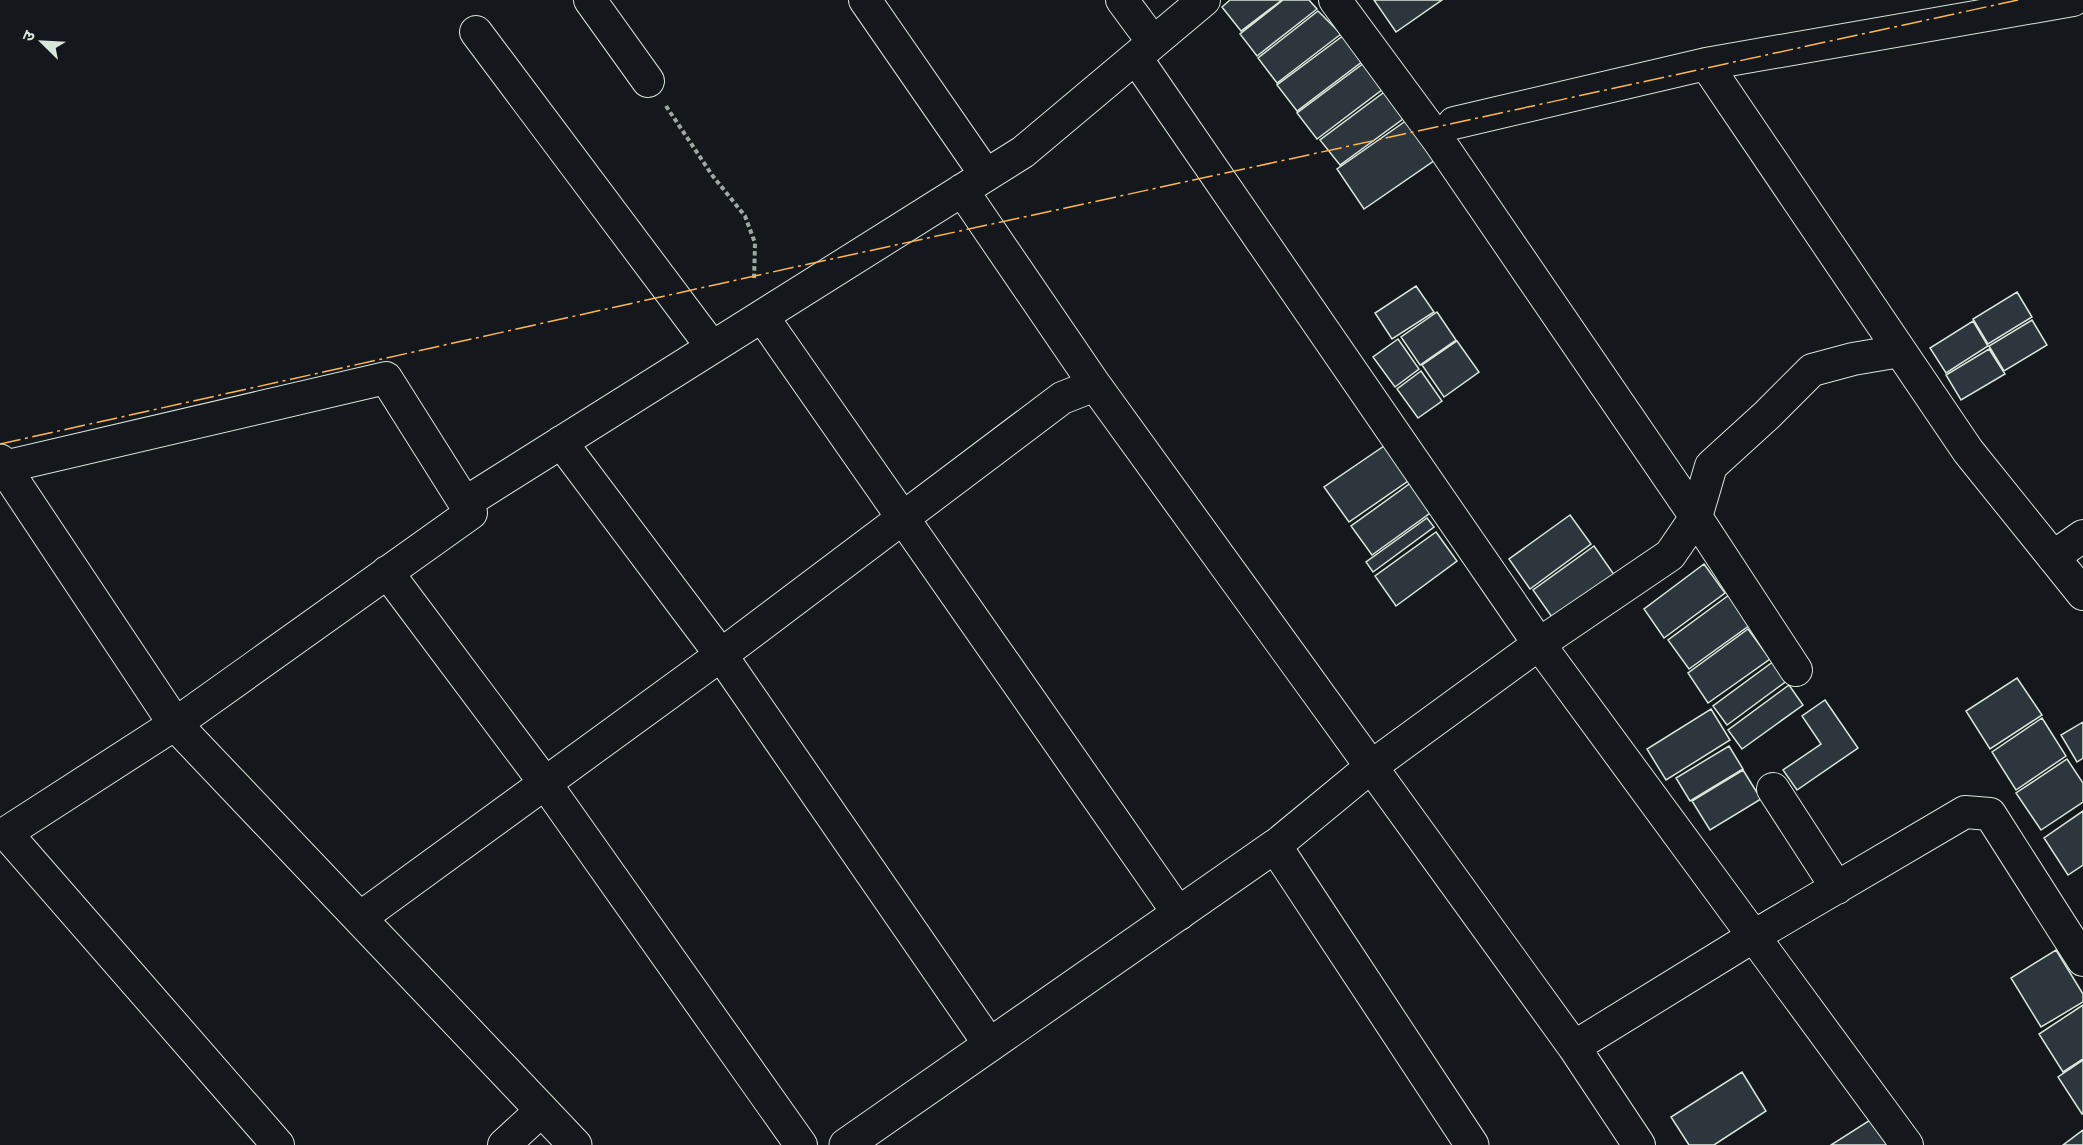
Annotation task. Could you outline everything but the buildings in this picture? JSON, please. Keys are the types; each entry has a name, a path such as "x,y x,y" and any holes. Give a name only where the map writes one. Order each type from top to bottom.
{"street":[{"path":"590,0 648,81"},
{"path":"865,0 1095,385 1574,1047 1639,1145"},
{"path":"1122,0 1145,50 1539,644 1907,1145"},
{"path":"465,503 1023,152 1204,0"},
{"path":"1335,0 1439,141 1696,517 1796,670"},
{"path":"1454,123 1706,64 2073,0"},
{"path":"476,32 712,347"},
{"path":"1706,64 1968,451 2083,594"},
{"path":"762,316 1179,914"},
{"path":"846,1145 1275,846 1372,766 1539,644 1670,555 1696,517 1711,466 1767,415 1812,369 1900,351"},
{"path":"278,1145 2,831 176,724 471,513 386,378 1,465 176,724 575,1145"},
{"path":"360,918 721,655 1062,398 1095,385"},
{"path":"561,442 721,655 990,1045"},
{"path":"2053,557 2083,537"},
{"path":"387,572 545,783 801,1145"},
{"path":"1773,789 1837,888"},
{"path":"1574,1047 1754,936 1965,812 1990,814 2083,960"},
{"path":"1275,846 1472,1145"},
{"path":"504,1145 542,1110"}],"path":[{"path":"648,81 712,175 745,216 755,243 754,299 762,316"}],"power":[{"path":"0,444 795,267 2018,0"}]}
